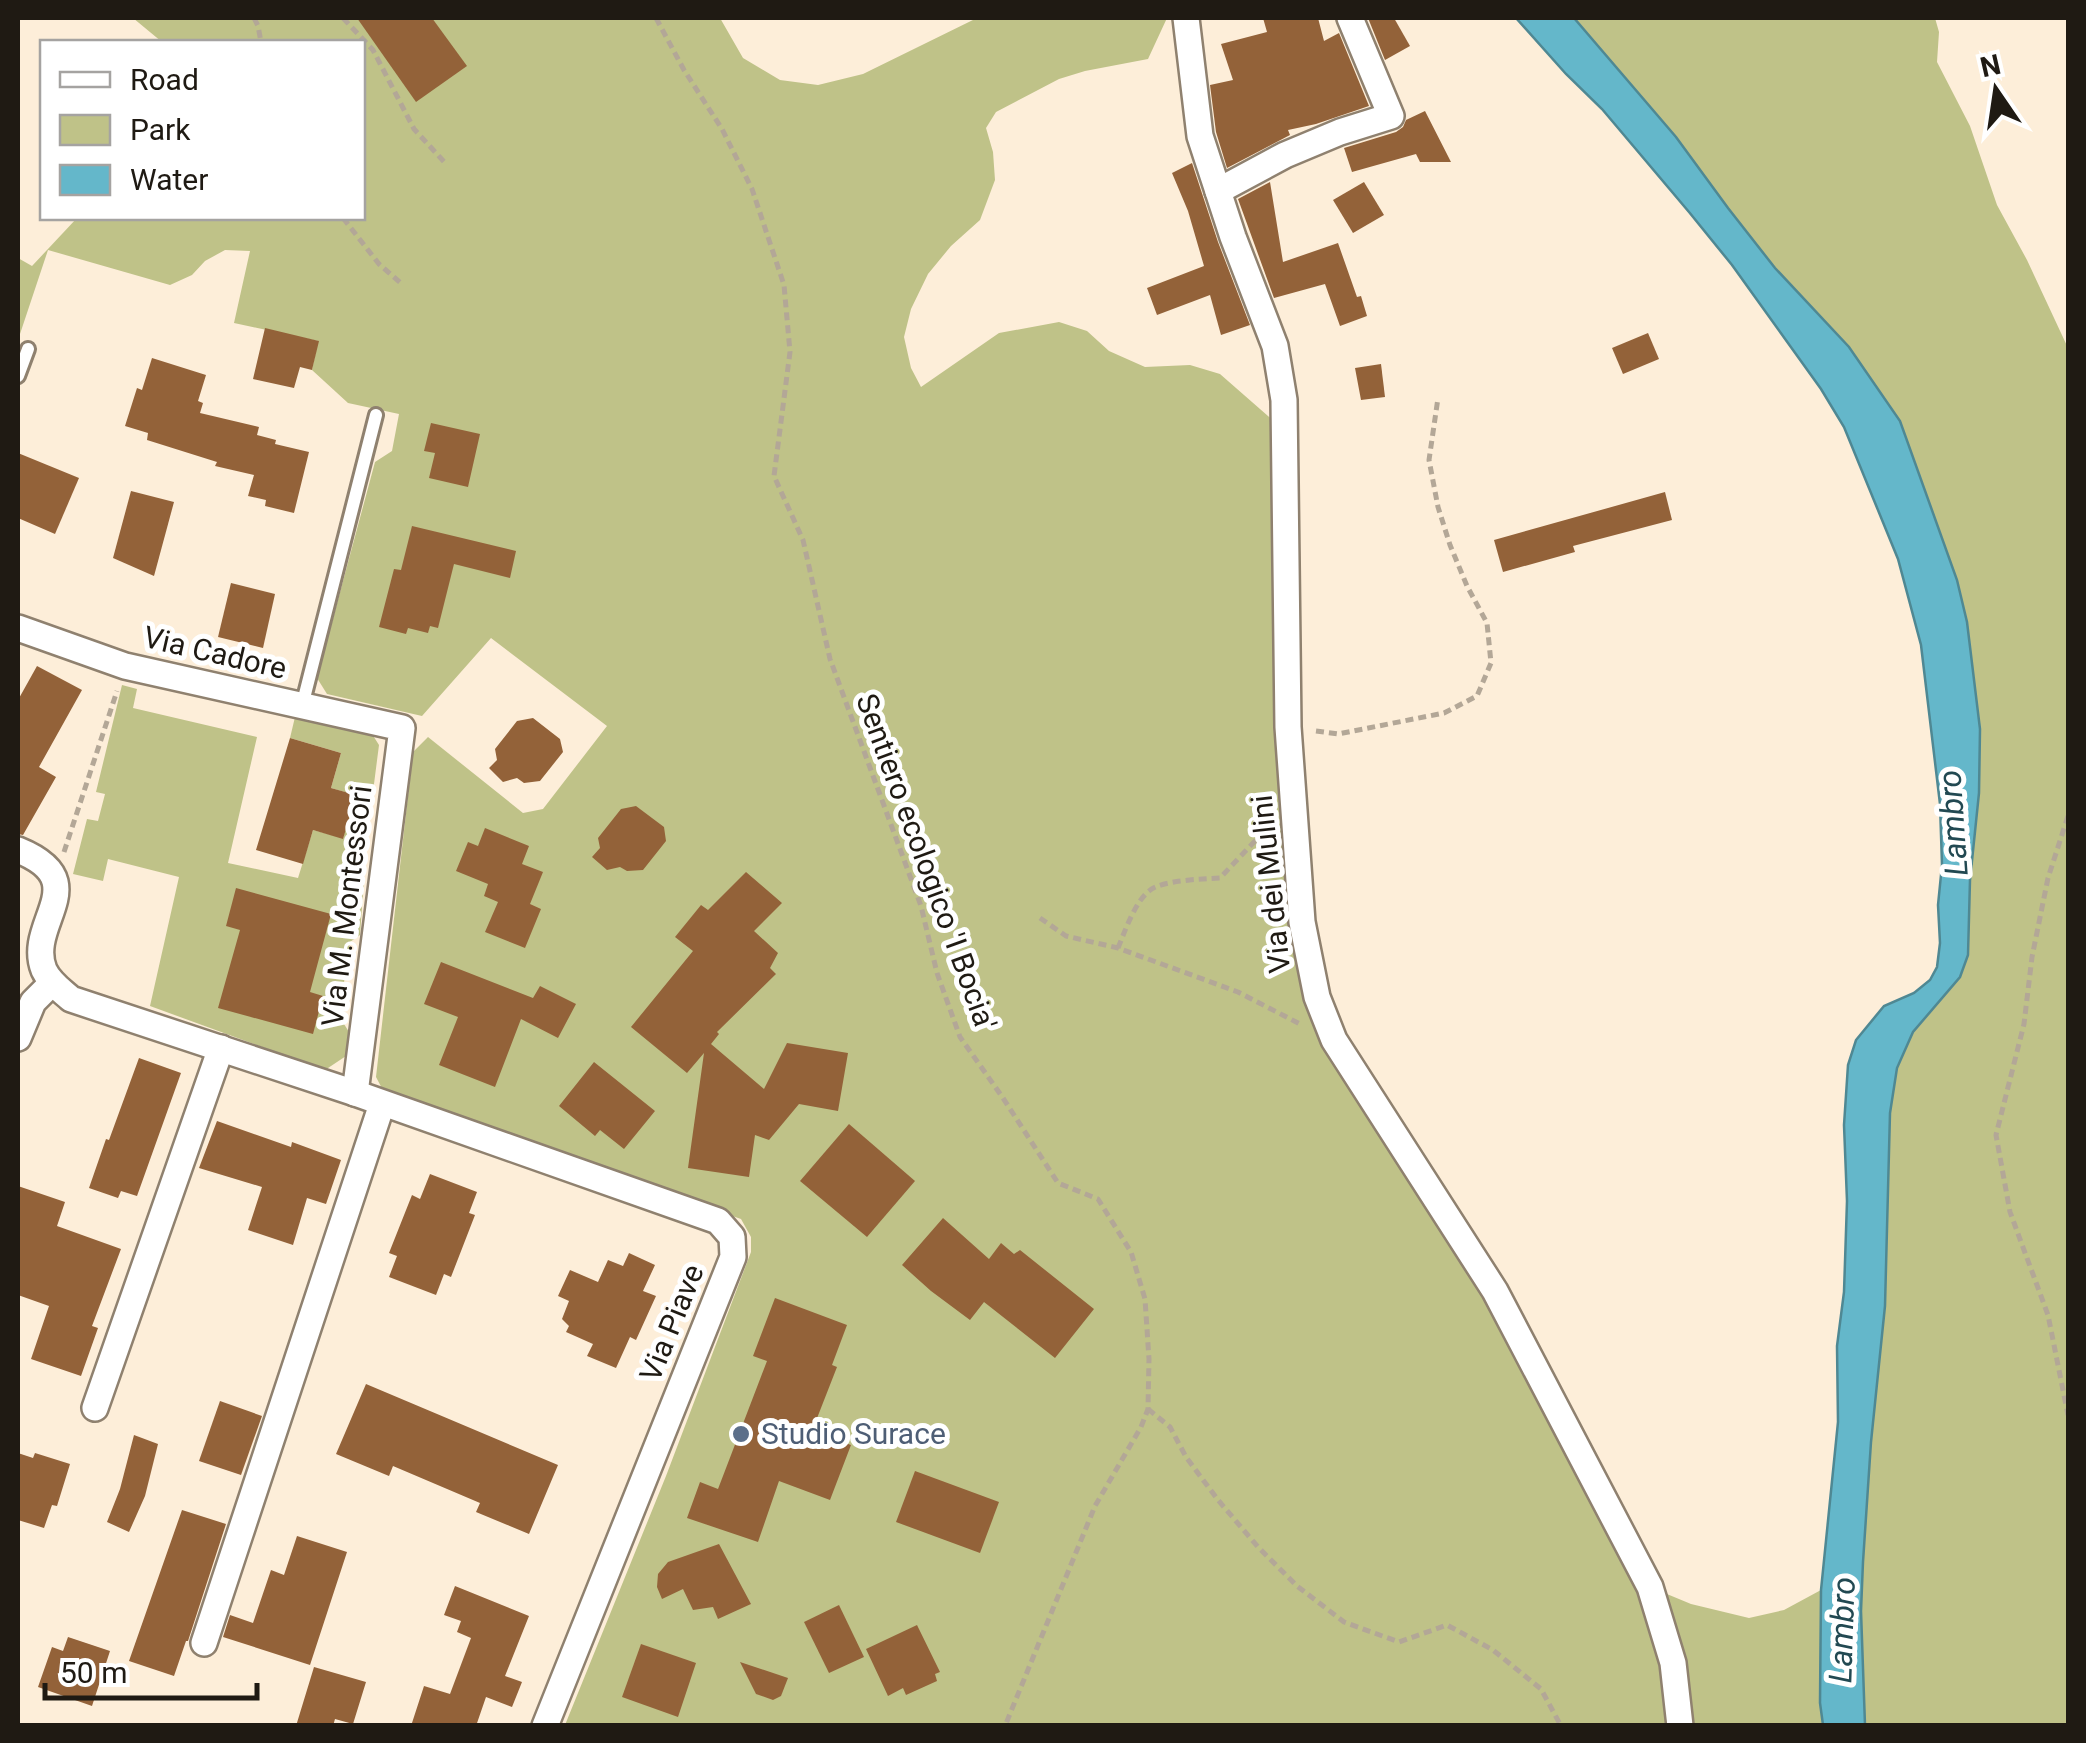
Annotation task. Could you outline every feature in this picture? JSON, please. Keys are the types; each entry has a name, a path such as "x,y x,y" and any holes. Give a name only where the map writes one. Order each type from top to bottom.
{"street":[{"name":"Via dei Mulini","path":"1186,18 1200,136 1275,346 1284,400 1288,728 1302,922 1317,997 1334,1040 1496,1290 1642,1570 1673,1663 1680,1726"},
{"path":"1218,191 1285,155 1392,116 1350,18"},
{"name":"Via Cadore","path":"18,628 125,666 402,728"},
{"name":"Via M. Montessori","path":"356,1093 402,728"},
{"path":"18,850 44,863 55,878 42,967 52,983 32,1002 18,1038"},
{"name":"Via Piave","path":"52,983 71,999 356,1093 718,1221 732,1237 734,1257 544,1726"},
{"path":"95,1408 221,1048"},
{"path":"204,1643 382,1104"}],"lane":[{"path":"18,376 28,348"},
{"path":"302,706 376,415"}],"path":[{"path":"343,18 364,40"},
{"name":"Sentiero ecologico 'I Bocia'","path":"656,18 722,129 752,189 784,285 790,352 774,476 803,540 830,660 921,906 936,973 960,1037 1058,1183 1098,1198 1131,1252 1145,1300 1148,1409 1094,1506 1005,1726"},
{"path":"365,41 414,129 448,165"},
{"path":"344,220 379,264 403,285"},
{"path":"1288,728 1338,734 1444,714 1477,696 1492,662 1487,622 1466,586 1438,507 1429,460 1438,398"},
{"path":"55,878 125,666"},
{"path":"1118,948 1132,915 1150,890 1183,880 1220,878 1254,842 1294,816"},
{"path":"2068,816 2048,878 2024,1024 1996,1136 2010,1212 2048,1316 2068,1415"},
{"path":"1040,918 1066,936 1118,948 1238,992 1334,1040"},
{"path":"1148,1409 1170,1426 1218,1500 1297,1586 1344,1622 1399,1642 1446,1625 1493,1650 1541,1690 1560,1726"}],"green space":[{"path":"133,18 720,18 743,58 780,80 818,85 863,74 977,18 1167,18 1148,59 1059,79 996,112 986,128 995,180 980,220 928,274 911,309 904,337 911,368 921,387 999,333 1059,322 1087,331 1109,351 1145,367 1190,365 1220,374 1284,430 1317,997 1417,1166 1650,1587 1691,1604 1749,1618 1784,1610 1821,1590 1823,1725 565,1725 666,1476 751,1252 751,1237 741,1219 386,1096 376,1077 413,752 428,737 523,813 543,809 607,726 491,638 422,716 327,694 317,678 375,462 392,451 399,414 348,403 312,370 318,341 234,323 250,251 225,250 205,261 192,275 170,285 48,250 18,340 18,258 32,266 75,220 365,220 365,40 160,40"},
{"path":"1574,18 1935,18 1939,32 1937,62 1970,126 1997,205 2068,348 2068,1725 1865,1725 1863,1562 1885,1306 1890,1113 1897,1068 1913,1032 1928,1012 1970,880 1979,793 1980,729 1967,623 1957,580 1900,421 1849,347 1775,268 1676,137"},
{"path":"122,685 137,689 133,708 257,737 228,863 298,878 313,830 343,838 355,795 331,788 341,753 290,738 295,717 372,734 379,745 370,815 360,822 353,866 364,879 360,935 350,942 339,1016 349,1032 346,1056 325,1070 150,1006 179,877 108,859 103,881 73,874 87,819 98,821 105,794 96,792"}],"water":[{"name":"Lambro","path":"1516,18 1574,18 1676,137 1775,268 1849,347 1900,421 1957,580 1967,622 1980,729 1968,955 1960,977 1913,1032 1897,1068 1890,1113 1885,1306 1863,1562 1865,1725 1823,1725 1820,1703 1821,1590 1838,1422 1837,1346 1844,1292 1844,1125 1848,1065 1856,1040 1884,1006 1914,993 1930,980 1937,967 1942,865 1940,804 1921,645 1898,559 1844,427 1821,389 1689,212 1602,109"}],"building":[{"path":"357,18 432,18 467,66 416,102"},
{"path":"1263,18 1318,18 1324,41 1339,33 1369,106 1288,130 1290,135 1227,168 1216,132 1210,85 1233,80 1221,44 1267,32"},
{"path":"1368,18 1394,18 1410,46 1385,60"},
{"path":"1425,111 1451,162 1420,162 1416,154 1352,172 1344,148 1396,132 1406,120"},
{"path":"1192,163 1250,325 1221,335 1210,295 1157,315 1147,288 1204,266 1172,173"},
{"path":"1270,182 1283,262 1338,243 1367,316 1340,326 1325,284 1274,298 1238,199"},
{"path":"1364,182 1384,215 1353,233 1333,200"},
{"path":"265,328 319,341 312,370 300,367 294,388 253,379"},
{"path":"1648,333 1659,359 1623,374 1612,348"},
{"path":"152,358 206,375 198,401 203,403 200,413 259,427 257,435 276,440 275,444 309,452 294,513 265,506 266,500 248,496 254,475 215,466 217,462 147,440 148,433 125,426"},
{"path":"1381,364 1385,397 1361,400 1355,368"},
{"path":"431,423 480,434 468,487 429,478 435,453 424,451"},
{"path":"18,453 79,478 55,534 18,518"},
{"path":"131,491 174,502 154,576 113,558"},
{"path":"1665,492 1672,520 1573,546 1575,552 1503,572 1494,540"},
{"path":"412,526 516,551 510,578 454,564 438,628 430,626 428,633 408,628 406,634 379,627 394,569 401,570"},
{"path":"231,583 275,594 263,648 218,637"},
{"path":"37,666 82,690 39,767 56,777 23,835 18,834 18,700"},
{"path":"533,718 560,739 563,752 540,781 524,783 517,778 503,782 489,768 497,760 495,749 517,721"},
{"path":"290,738 341,753 331,788 356,795 343,839 313,830 303,864 256,850"},
{"path":"636,806 664,827 666,841 643,870 607,870 592,857 600,848 598,838 621,809"},
{"path":"485,828 529,846 522,864 543,872 530,904 541,909 525,948 485,932 498,902 484,896 488,884 456,871 468,842 478,846"},
{"path":"746,872 782,903 754,931 778,953 770,968 776,974 717,1032 711,1044 764,1089 787,1043 848,1053 838,1111 799,1104 769,1140 755,1135 749,1177 688,1168 704,1053 687,1073 631,1027 693,951 675,937 701,905 708,910"},
{"path":"236,888 331,914 310,992 323,996 313,1034 218,1008 240,930 226,926"},
{"path":"441,962 533,998 540,986 576,1004 558,1038 521,1019 495,1087 439,1065 458,1017 424,1004"},
{"path":"139,1058 181,1073 137,1196 121,1191 118,1198 89,1188"},
{"path":"594,1062 655,1111 624,1149 600,1130 595,1136 559,1106"},
{"path":"217,1121 341,1160 326,1204 307,1198 293,1245 248,1230 262,1187 199,1168"},
{"path":"849,1124 915,1181 867,1237 800,1181"},
{"path":"430,1174 477,1192 469,1213 475,1215 451,1277 444,1274 436,1295 389,1277 397,1256 389,1253 412,1195 420,1199"},
{"path":"18,1186 65,1202 57,1226 121,1249 92,1326 98,1328 81,1376 31,1359 49,1306 18,1295"},
{"path":"943,1218 989,1259 1001,1243 1014,1254 1020,1250 1094,1309 1055,1358 984,1302 970,1320 902,1265"},
{"path":"629,1253 655,1265 643,1291 656,1296 636,1340 630,1337 616,1368 587,1356 593,1344 566,1332 569,1326 562,1319 569,1301 558,1296 570,1270 598,1282 608,1260 623,1266"},
{"path":"775,1298 847,1325 832,1365 837,1367 812,1431 851,1445 830,1500 779,1481 758,1542 687,1518 700,1482 718,1489 767,1361 753,1356"},
{"path":"366,1384 558,1465 529,1534 476,1512 480,1503 393,1466 389,1476 336,1454"},
{"path":"220,1401 262,1416 241,1475 199,1461"},
{"path":"134,1435 158,1444 145,1496 129,1532 107,1522"},
{"path":"18,1453 33,1458 35,1453 70,1464 57,1506 52,1505 44,1528 18,1520"},
{"path":"915,1471 999,1502 980,1553 896,1522"},
{"path":"182,1510 226,1524 174,1676 129,1661"},
{"path":"297,1536 347,1552 310,1665 223,1637 230,1615 253,1623 271,1570 284,1575"},
{"path":"719,1544 751,1604 718,1619 713,1607 693,1610 683,1589 662,1599 657,1587 658,1574 668,1562"},
{"path":"455,1586 529,1616 505,1676 522,1682 512,1707 486,1697 476,1726 411,1726 424,1686 450,1694 471,1638 457,1632 461,1621 444,1615"},
{"path":"839,1605 864,1657 829,1673 804,1622"},
{"path":"917,1625 940,1672 935,1674 937,1681 906,1695 903,1688 888,1696 866,1649"},
{"path":"68,1637 110,1651 92,1706 38,1687 52,1647 63,1651"},
{"path":"641,1644 696,1663 678,1717 622,1697"},
{"path":"740,1662 788,1678 781,1696 773,1700 756,1694"},
{"path":"314,1667 366,1682 353,1724 335,1719 333,1726 296,1726"}],"place":[{"name":"Studio Surace","path":"741,1434"}]}
